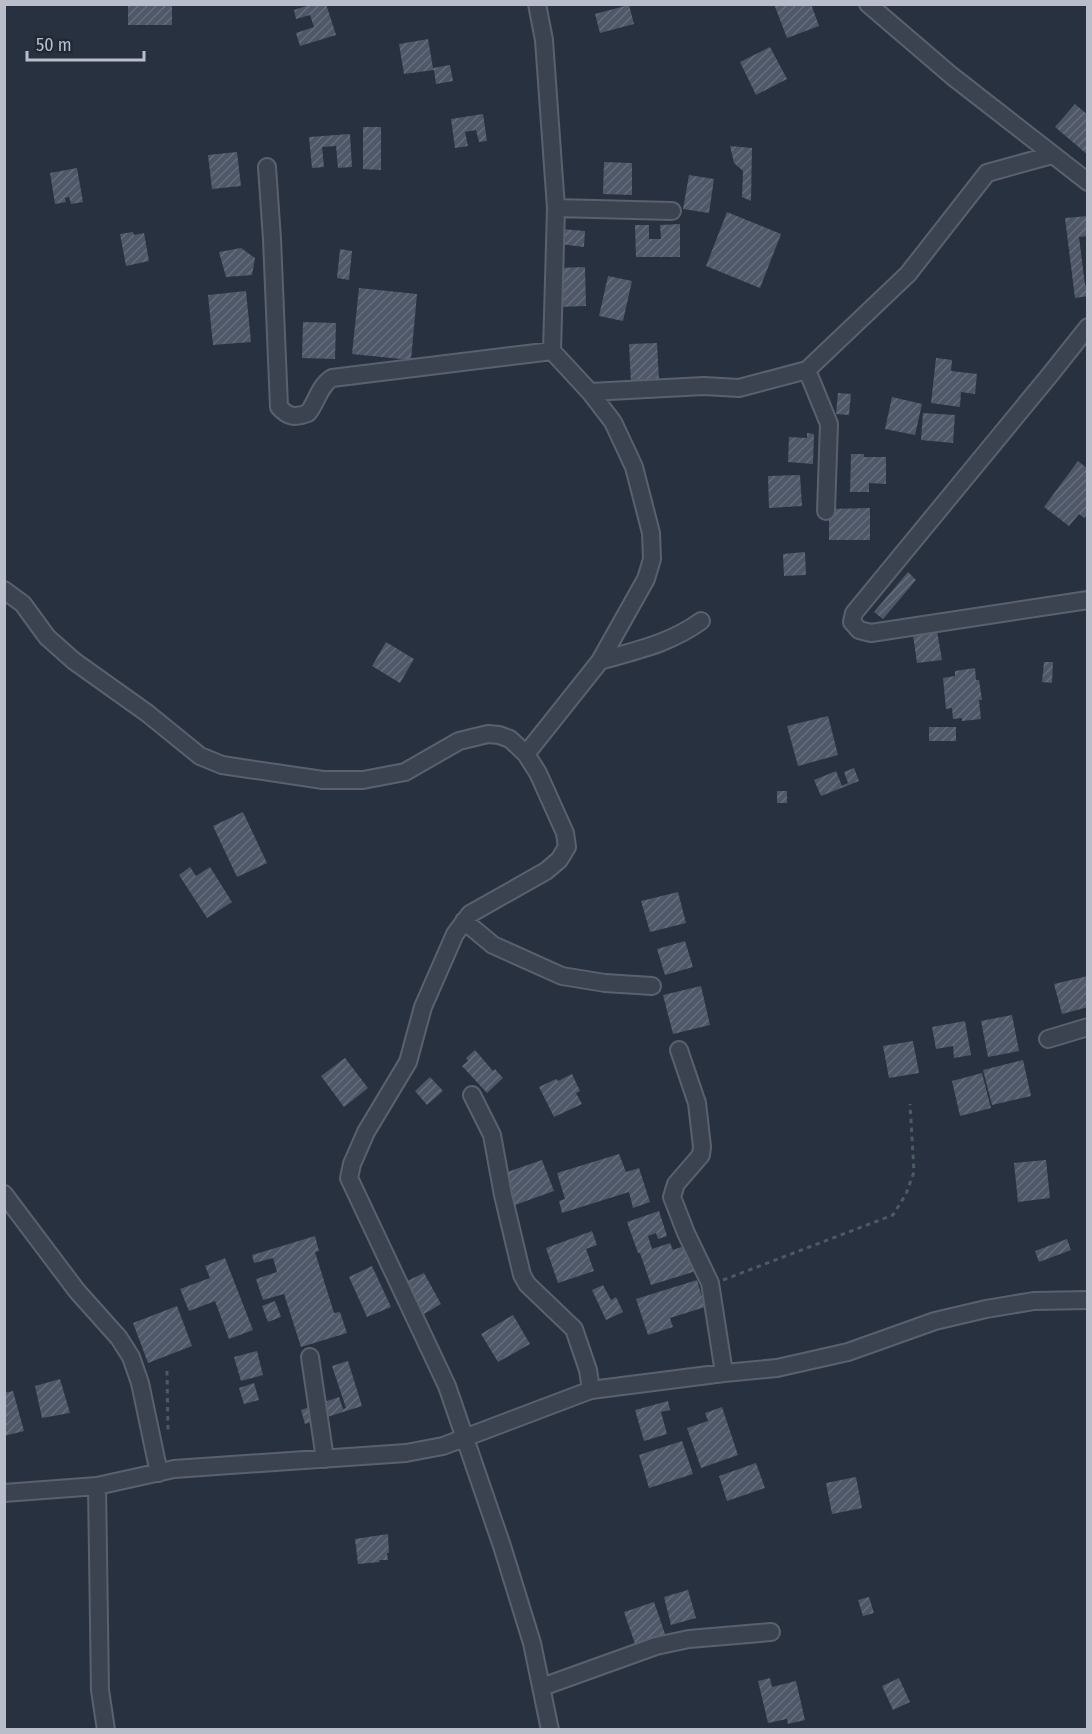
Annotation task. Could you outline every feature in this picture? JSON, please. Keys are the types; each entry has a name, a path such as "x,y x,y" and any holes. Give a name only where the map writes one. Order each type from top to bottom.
{"street":[{"path":"526,754 600,661 646,579 652,559 651,533 634,466 613,422 590,392 552,351 556,208 543,40 537,4"},
{"path":"868,4 952,76 1088,182"},
{"path":"590,392 704,386 739,387 807,370 908,274 987,173 1052,155"},
{"path":"267,167 279,407 285,414 292,417 308,413 316,403 324,383 332,378 552,351"},
{"path":"556,208 672,211"},
{"path":"1088,327 854,613 852,622 859,630 871,633 1088,600"},
{"path":"807,370 829,424 826,511"},
{"path":"4,590 23,604 47,637 74,661 147,713 200,756 222,765 323,780 363,780 405,772 459,741 488,734 510,739 526,754 538,773 565,832 567,841 564,854 546,871 488,903 470,914 464,921 445,955 423,1007 408,1062 366,1132 352,1164 349,1178 443,1377 502,1546 532,1643 550,1730"},
{"path":"600,661 666,642 682,635 700,621"},
{"path":"464,921 493,945 562,976 605,983 652,986"},
{"path":"1048,1039 1088,1027"},
{"path":"679,1050 697,1103 702,1147 701,1155 676,1184 672,1197 710,1283 724,1373"},
{"path":"472,1095 492,1135 503,1195 522,1275 527,1284 574,1329 588,1370 591,1390"},
{"path":"4,1194 77,1291 119,1338 131,1357 140,1383 159,1473"},
{"path":"4,1493 97,1486 174,1469 406,1453 443,1446 591,1390 777,1368 848,1352 935,1321 986,1309 1034,1301 1088,1300"},
{"path":"310,1357 325,1460"},
{"path":"97,1486 100,1690 106,1730"},
{"path":"542,1687 656,1646 689,1639 771,1632"}],"path":[{"path":"710,1283 728,1279 893,1215 906,1194 914,1172 910,1104"},
{"path":"167,1371 169,1441"}],"building":[{"path":"128,4 172,4 172,25 128,25"},
{"path":"313,4 326,4 336,35 300,46 296,33 314,27 310,15 296,19 294,10"},
{"path":"774,4 811,4 819,26 787,38"},
{"path":"629,5 634,24 600,33 595,14"},
{"path":"428,39 433,68 450,65 453,81 436,84 434,70 404,74 399,44"},
{"path":"770,47 787,79 756,95 740,62"},
{"path":"1075,104 1088,115 1088,155 1055,127"},
{"path":"483,114 487,141 479,142 476,130 465,132 468,146 455,148 451,119"},
{"path":"363,127 381,127 381,170 363,169"},
{"path":"350,134 352,167 338,168 336,146 322,147 324,167 312,168 309,137"},
{"path":"730,146 752,148 751,201 742,197 743,171 734,163"},
{"path":"237,152 241,186 212,189 208,155"},
{"path":"604,162 632,163 632,195 603,194"},
{"path":"77,168 83,202 71,204 69,197 65,198 66,202 55,204 50,173"},
{"path":"689,175 714,179 709,213 683,209"},
{"path":"727,212 781,234 760,288 706,266"},
{"path":"1088,216 1088,236 1079,237 1088,296 1075,298 1065,218"},
{"path":"680,224 680,257 636,257 635,225 649,225 649,239 661,239 660,225"},
{"path":"561,229 585,231 584,247 560,244"},
{"path":"133,232 134,235 144,233 149,261 126,266 120,234"},
{"path":"241,248 255,258 252,275 226,277 219,252"},
{"path":"340,249 352,251 349,280 337,278"},
{"path":"585,267 586,306 559,307 557,268"},
{"path":"608,276 632,281 623,321 599,316"},
{"path":"359,288 417,294 411,360 352,354"},
{"path":"246,291 251,342 213,345 208,295"},
{"path":"303,322 336,323 335,359 302,358"},
{"path":"657,343 659,381 631,383 629,344"},
{"path":"936,358 952,360 951,371 977,374 975,394 961,392 960,407 931,403"},
{"path":"838,393 851,394 849,415 836,414"},
{"path":"892,397 922,404 915,435 885,429"},
{"path":"923,413 955,415 953,443 921,440"},
{"path":"807,433 814,434 813,464 788,462 789,437 807,438"},
{"path":"851,454 864,454 864,457 886,457 886,484 869,483 869,492 850,492"},
{"path":"1078,461 1088,469 1088,514 1084,518 1079,514 1069,526 1044,507"},
{"path":"800,475 802,506 769,508 768,476"},
{"path":"870,508 870,540 829,540 829,509"},
{"path":"805,552 806,575 784,576 783,554"},
{"path":"908,572 916,580 883,619 874,612"},
{"path":"937,631 942,660 917,663 913,635"},
{"path":"386,642 414,659 400,683 372,666"},
{"path":"1044,662 1053,662 1052,683 1042,682"},
{"path":"975,668 982,700 979,700 981,719 962,721 962,718 953,719 952,708 946,709 943,678 955,676 955,671"},
{"path":"828,716 838,755 798,766 787,726"},
{"path":"929,727 956,727 956,741 929,741"},
{"path":"854,768 859,781 821,796 814,780 836,771 842,786 848,783 844,772"},
{"path":"777,791 787,791 787,803 777,803"},
{"path":"243,812 267,863 237,877 213,826"},
{"path":"190,867 196,876 210,867 232,902 207,918 179,875"},
{"path":"678,892 686,923 650,932 641,901"},
{"path":"685,941 693,967 665,975 657,949"},
{"path":"1088,976 1088,1007 1062,1014 1054,984"},
{"path":"701,986 710,1025 673,1034 663,995"},
{"path":"1012,1015 1019,1051 988,1057 981,1021"},
{"path":"965,1021 971,1055 954,1058 953,1046 936,1049 932,1027"},
{"path":"913,1041 919,1073 889,1078 883,1046"},
{"path":"475,1050 493,1071 495,1069 503,1078 487,1093 462,1066 468,1061 466,1058"},
{"path":"345,1058 368,1088 344,1107 321,1076"},
{"path":"1023,1060 1031,1096 992,1105 983,1070"},
{"path":"982,1073 991,1108 960,1116 952,1081"},
{"path":"572,1074 580,1091 576,1093 582,1104 554,1117 539,1087"},
{"path":"430,1077 443,1091 427,1105 415,1091"},
{"path":"619,1154 626,1172 639,1168 650,1202 633,1208 629,1192 562,1213 559,1201 565,1199 557,1173"},
{"path":"542,1160 554,1191 515,1205 504,1173"},
{"path":"1046,1160 1050,1198 1018,1202 1014,1163"},
{"path":"659,1211 667,1236 658,1239 656,1233 648,1236 652,1249 670,1243 673,1250 687,1245 696,1271 651,1285 627,1222"},
{"path":"592,1231 597,1245 586,1249 594,1271 558,1283 546,1248"},
{"path":"315,1236 319,1251 315,1252 334,1313 340,1312 347,1333 301,1347 284,1294 263,1300 256,1279 277,1272 273,1258 254,1263 252,1255"},
{"path":"1067,1239 1071,1250 1039,1262 1035,1251"},
{"path":"225,1258 253,1330 229,1339 215,1301 189,1311 180,1289 210,1278 205,1266"},
{"path":"372,1266 391,1307 367,1317 349,1277"},
{"path":"424,1273 441,1304 424,1314 407,1281"},
{"path":"697,1280 705,1307 670,1318 673,1327 648,1335 636,1299"},
{"path":"603,1285 611,1300 616,1297 623,1312 606,1320 592,1290"},
{"path":"275,1301 281,1317 268,1322 262,1306"},
{"path":"177,1306 192,1346 148,1363 133,1323"},
{"path":"513,1315 530,1344 498,1362 481,1334"},
{"path":"257,1351 263,1375 241,1381 234,1357"},
{"path":"348,1361 362,1406 305,1424 301,1410 339,1397 343,1409 346,1408 332,1366"},
{"path":"60,1379 70,1413 42,1418 35,1386"},
{"path":"254,1383 259,1400 244,1404 239,1388"},
{"path":"13,1391 24,1431 4,1436 4,1393"},
{"path":"668,1401 670,1410 661,1412 667,1434 644,1441 635,1410"},
{"path":"722,1407 738,1455 701,1468 687,1428 708,1421 705,1413"},
{"path":"682,1441 693,1474 649,1488 639,1455"},
{"path":"756,1463 765,1488 727,1501 719,1476"},
{"path":"856,1477 862,1508 832,1514 826,1483"},
{"path":"388,1534 388,1560 358,1564 355,1539"},
{"path":"688,1590 696,1618 671,1625 664,1597"},
{"path":"869,1597 874,1613 863,1616 858,1600"},
{"path":"654,1602 665,1634 635,1644 624,1612"},
{"path":"770,1678 772,1687 796,1681 805,1720 788,1724 787,1719 768,1723 758,1681"},
{"path":"899,1678 910,1702 893,1710 882,1686"}]}
